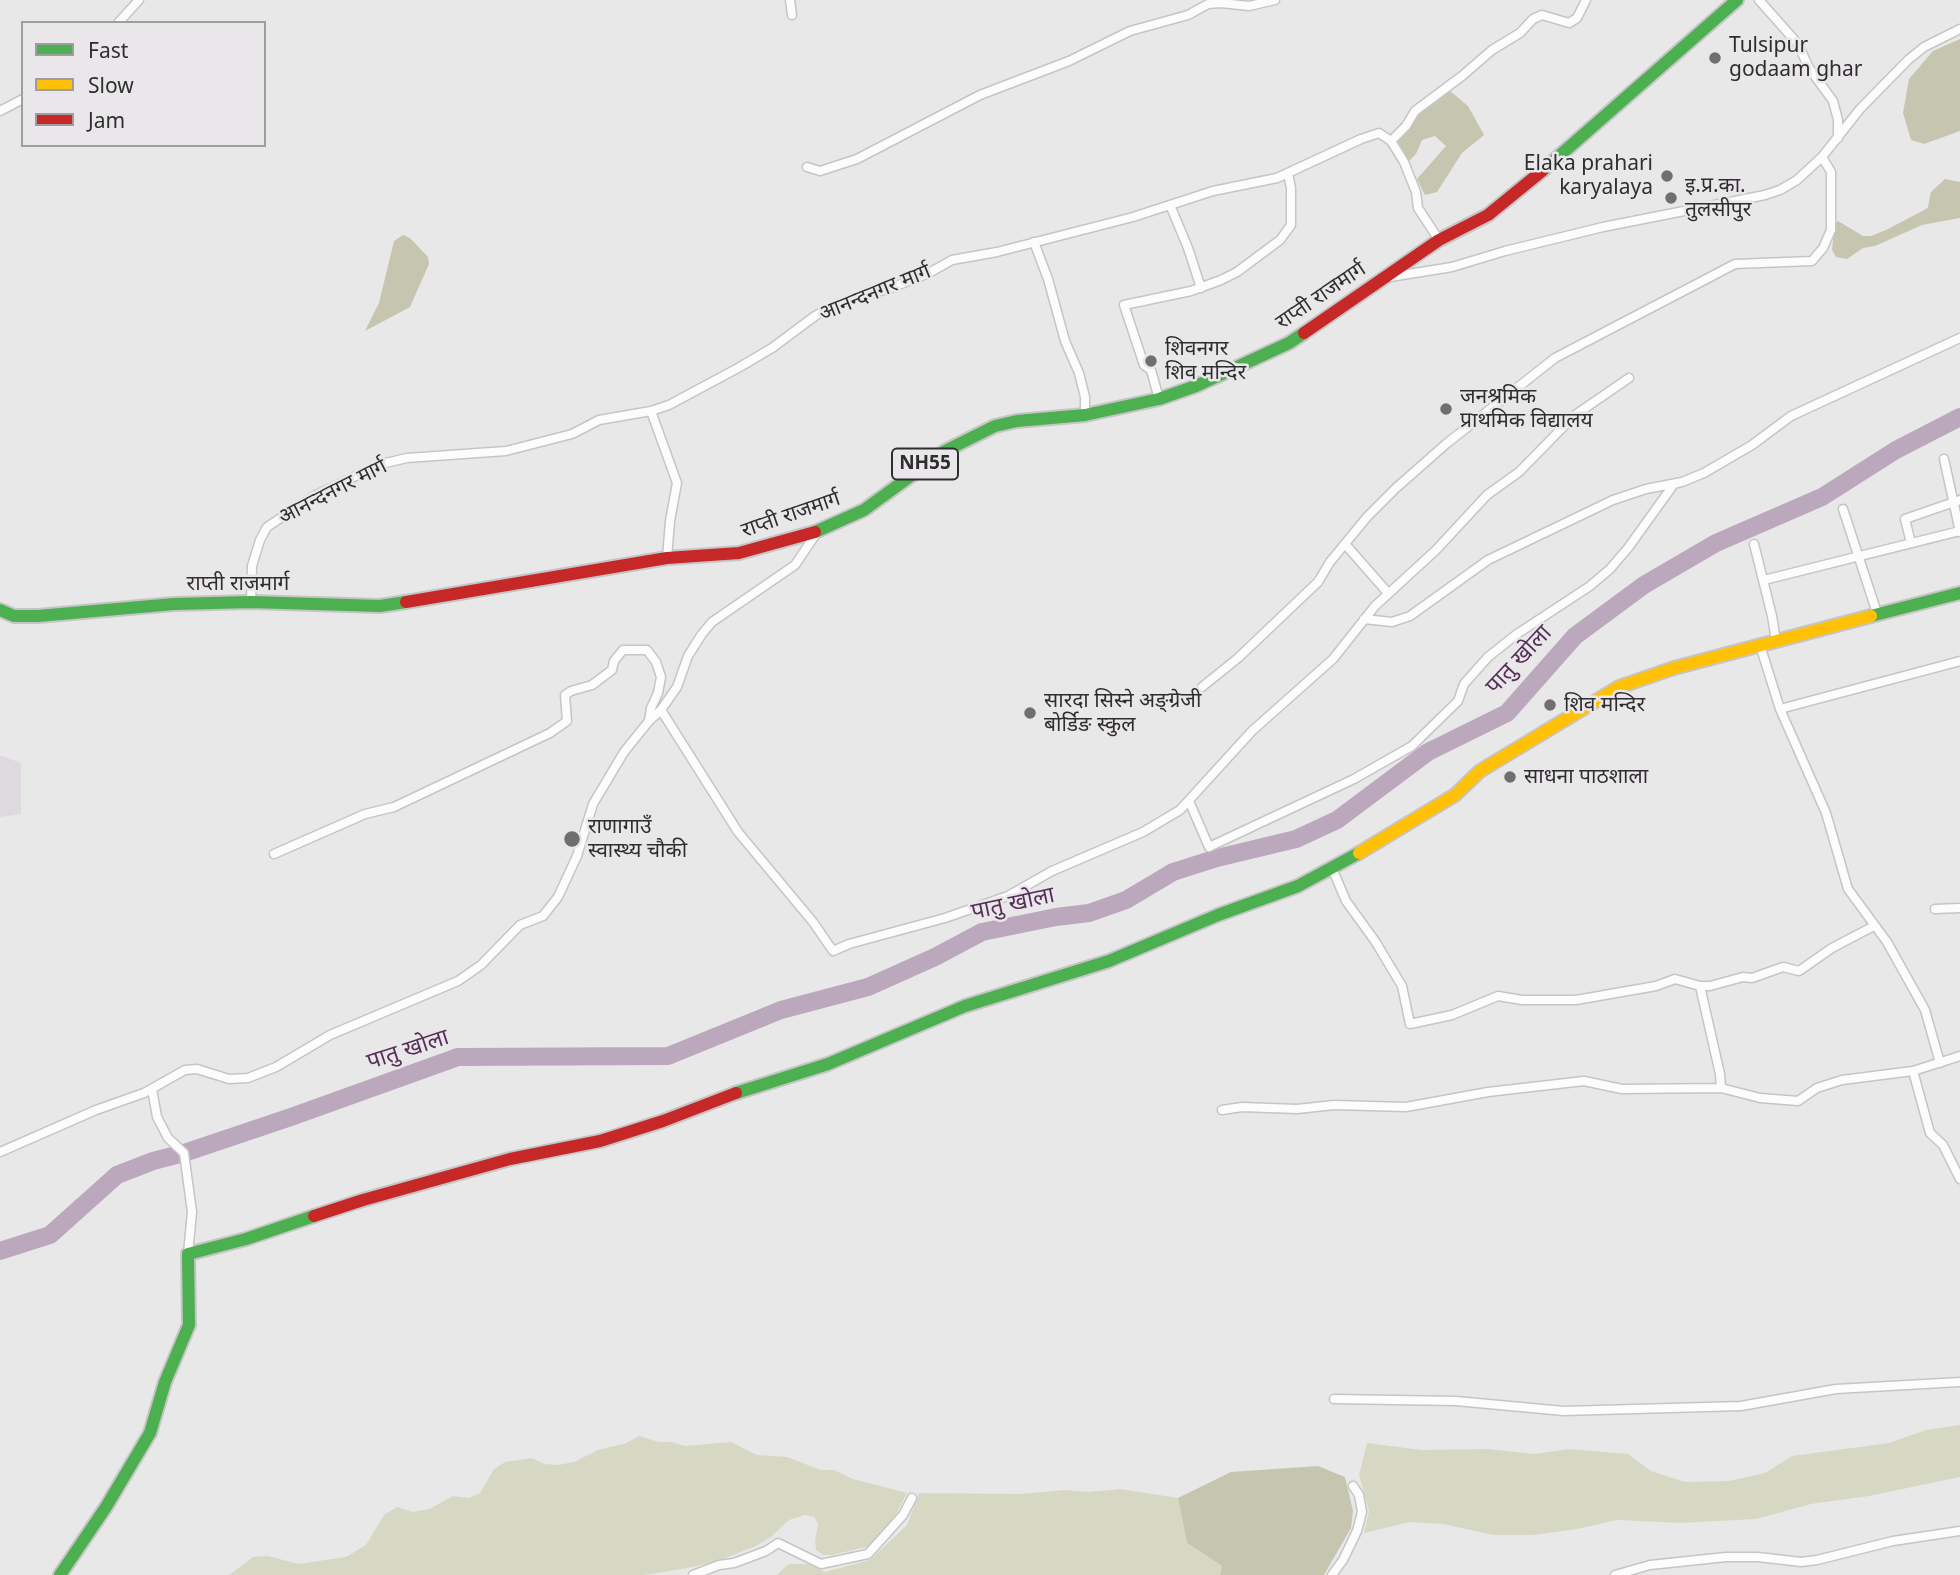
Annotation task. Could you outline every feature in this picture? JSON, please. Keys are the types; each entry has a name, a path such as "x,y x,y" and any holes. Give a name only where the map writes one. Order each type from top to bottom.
{"street":[{"path":"120,21 139,0"},
{"path":"790,0 792,15"},
{"path":"807,167 820,171 857,159 980,94 1069,61 1130,31 1188,15 1208,4 1248,6 1275,0"},
{"path":"1439,240 1418,208 1416,192 1404,162 1391,141 1406,126 1415,111 1492,50 1520,33 1533,19 1542,15 1569,23 1577,18 1586,0"},
{"name":"राप्ती राजमार्ग","path":"0,610 14,616 38,617 161,605 251,602 380,606 667,558 739,553 818,531 864,510 945,451 995,426 1017,421 1085,415 1159,399 1196,386 1289,343 1439,240 1504,204 1737,0"},
{"path":"1759,0 1798,44 1809,68 1833,101 1838,120 1838,138"},
{"path":"1382,278 1452,267 1603,227 1765,195 1797,180 1822,157 1860,109 1908,60 1924,47 1960,29"},
{"path":"0,111 21,100"},
{"name":"आनन्दनगर मार्ग","path":"251,602 253,566 257,548 267,527 314,496 381,464 407,458 506,451 572,434 599,420 651,411 669,405 727,375 839,303 891,288 929,273 952,260 1133,217 1213,191 1288,174 1307,163 1379,133 1391,141"},
{"path":"1202,687 1238,659 1318,582 1330,562 1367,517 1446,443 1555,358 1735,264 1812,261 1823,248 1831,230 1831,172 1822,157"},
{"path":"1159,399 1151,370 1144,365 1124,305 1201,288 1237,272 1280,240 1291,225 1291,188 1288,174"},
{"path":"1170,205 1188,247 1201,288"},
{"path":"1034,242 1048,279 1065,341 1079,373 1085,397 1085,415"},
{"path":"1364,619 1392,622 1410,616 1488,560 1538,534 1613,500 1704,473 1752,445 1791,416 1960,338"},
{"path":"661,710 738,832 813,922 833,951 849,944 945,918 1008,895 1168,818 1189,800 1252,731 1334,659 1364,619 1388,593 1436,550 1487,495 1518,472 1574,415 1629,378"},
{"path":"651,411 677,483 667,558"},
{"path":"1764,580 1859,554 1960,531 1956,500 1944,459"},
{"path":"1189,800 1209,847 1354,779 1412,746 1458,701 1464,684 1488,657 1610,569 1674,484"},
{"path":"1911,543 1905,519 1956,500"},
{"path":"1843,509 1878,613"},
{"path":"0,1153 152,1089 185,1070 197,1069 229,1079 248,1078 276,1067 330,1035 458,981 481,965 520,925 543,916 558,897 577,856 593,804 624,752 661,710 677,687 688,656 712,622 795,565 818,531"},
{"path":"1345,544 1388,593"},
{"path":"1754,544 1776,640"},
{"path":"188,1254 246,1239 363,1200 510,1159 600,1141 663,1121 752,1087 828,1064 965,1006 1109,961 1218,915 1298,886 1332,868 1394,834 1455,795 1480,771 1619,687 1674,668 1960,593"},
{"path":"1760,645 1780,709 1826,813 1848,889 1897,958 1925,1010 1940,1063"},
{"path":"274,854 365,814 394,807 550,733 567,721 565,695 592,685 612,670 614,661 623,650 647,650 656,662 661,677 649,721"},
{"path":"1780,709 1960,661"},
{"path":"1332,868 1346,901 1375,941 1402,986 1410,1024 1452,1015 1497,996 1522,1000 1576,1000 1656,986 1675,979 1710,986 1743,977 1752,978 1783,967 1799,971 1832,948 1874,926"},
{"path":"1935,909 1960,908"},
{"path":"1700,986 1721,1088"},
{"path":"1222,1110 1242,1107 1297,1109 1334,1105 1406,1107 1488,1092 1584,1082 1622,1089 1721,1088 1760,1098 1798,1101 1817,1088 1842,1080 1913,1071 1960,1056"},
{"path":"1913,1071 1930,1132 1943,1145 1960,1179"},
{"path":"60,1575 106,1507 150,1433 165,1382 189,1325 188,1254 192,1212 184,1153 168,1138 162,1128 157,1117 152,1089"},
{"path":"1334,1399 1456,1401 1564,1410 1741,1406 1836,1389 1960,1382"},
{"path":"1332,1575 1343,1560 1357,1531 1362,1512 1359,1495 1353,1486"},
{"path":"693,1575 719,1565 734,1563 778,1543 821,1564 868,1554 903,1516 912,1498"},
{"path":"1615,1575 1650,1565 1726,1557 1758,1557 1801,1562 1817,1560 1893,1541 1960,1531"}],"shaded area":[{"path":"0,755 21,763 21,814 0,817"}],"green space":[{"path":"1960,39 1960,131 1924,144 1911,140 1903,113 1909,79 1933,51"},
{"path":"1450,91 1468,106 1484,135 1462,153 1437,192 1425,195 1417,179 1446,146 1435,136 1422,140 1416,154 1407,163 1398,141 1422,111"},
{"path":"1945,179 1960,182 1960,218 1922,225 1875,246 1863,248 1847,259 1836,257 1832,250 1835,224 1838,221 1863,236 1871,236 1926,209 1931,192"},
{"path":"403,235 410,238 428,257 429,264 410,307 365,331 379,303 394,241"},
{"path":"1960,1425 1960,1477 1869,1496 1811,1504 1756,1519 1680,1523 1617,1520 1534,1535 1493,1535 1443,1524 1410,1522 1364,1533 1369,1511 1359,1475 1367,1443 1422,1450 1488,1449 1534,1454 1569,1449 1628,1454 1651,1471 1685,1482 1729,1481 1765,1473 1792,1456 1889,1443 1926,1430"},
{"path":"639,1436 685,1446 731,1442 757,1455 787,1457 821,1470 834,1470 853,1479 907,1493 895,1516 871,1546 832,1555 823,1555 816,1550 818,1524 814,1517 805,1515 789,1520 771,1537 756,1546 723,1559 645,1575 229,1575 253,1557 268,1556 298,1564 346,1557 366,1545 384,1515 397,1507 413,1512 429,1509 453,1496 469,1498 480,1493 494,1469 505,1462 532,1458 545,1464 574,1462 598,1450 626,1443"},
{"path":"1318,1466 1345,1477 1353,1511 1351,1528 1324,1575 1220,1575 1222,1566 1187,1543 1178,1498 1231,1472"},
{"path":"1120,1489 1178,1498 1187,1543 1222,1566 1220,1575 776,1575 789,1564 808,1564 825,1572 870,1560 907,1525 919,1493 1020,1494"}],"waterway":[{"name":"पातु खोला","path":"0,1251 50,1235 117,1175 458,1057 668,1056 781,1010 868,987 982,932 1089,913 1126,900 1173,872 1217,858 1296,839 1337,820 1428,752 1507,713 1575,636 1644,585 1716,543 1822,497 1896,450 1960,417"}],"traffic: fast":[{"path":"1542,171 1737,0"},
{"path":"815,532 864,510 945,451 995,426 1017,421 1085,415 1159,399 1196,386 1289,343 1304,333"},
{"path":"1871,616 1960,593"},
{"path":"0,610 14,616 38,616 174,604 251,602 380,606 406,602"},
{"path":"736,1093 828,1064 965,1006 1109,961 1218,915 1298,886 1359,853"},
{"path":"60,1575 106,1507 150,1433 165,1382 189,1325 188,1254 246,1239 314,1216"}],"traffic: slow":[{"path":"1359,853 1455,795 1480,771 1619,687 1674,668 1871,616"}],"traffic: jam":[{"path":"1304,333 1439,240 1488,215 1542,171"},
{"path":"406,602 667,558 739,553 815,532"},
{"path":"314,1216 510,1159 600,1141 663,1121 736,1093"}],"place":[{"name":"Tulsipur godaam ghar","path":"1715,58"},
{"name":"Elaka prahari karyalaya","path":"1667,176"},
{"name":"इ.प्र.का. तुलसीपुर","path":"1671,198"},
{"name":"शिवनगर शिव मन्दिर","path":"1151,361"},
{"name":"जनश्रमिक प्राथमिक विद्यालय","path":"1446,409"},
{"name":"शिव मन्दिर","path":"1550,705"},
{"name":"सारदा सिस्ने अङ्ग्रेजी बोर्डिङ स्कुल","path":"1030,713"},
{"name":"साधना पाठशाला","path":"1510,777"},
{"name":"राणागाउँ स्वास्थ्य चौकी","path":"572,839"}]}
